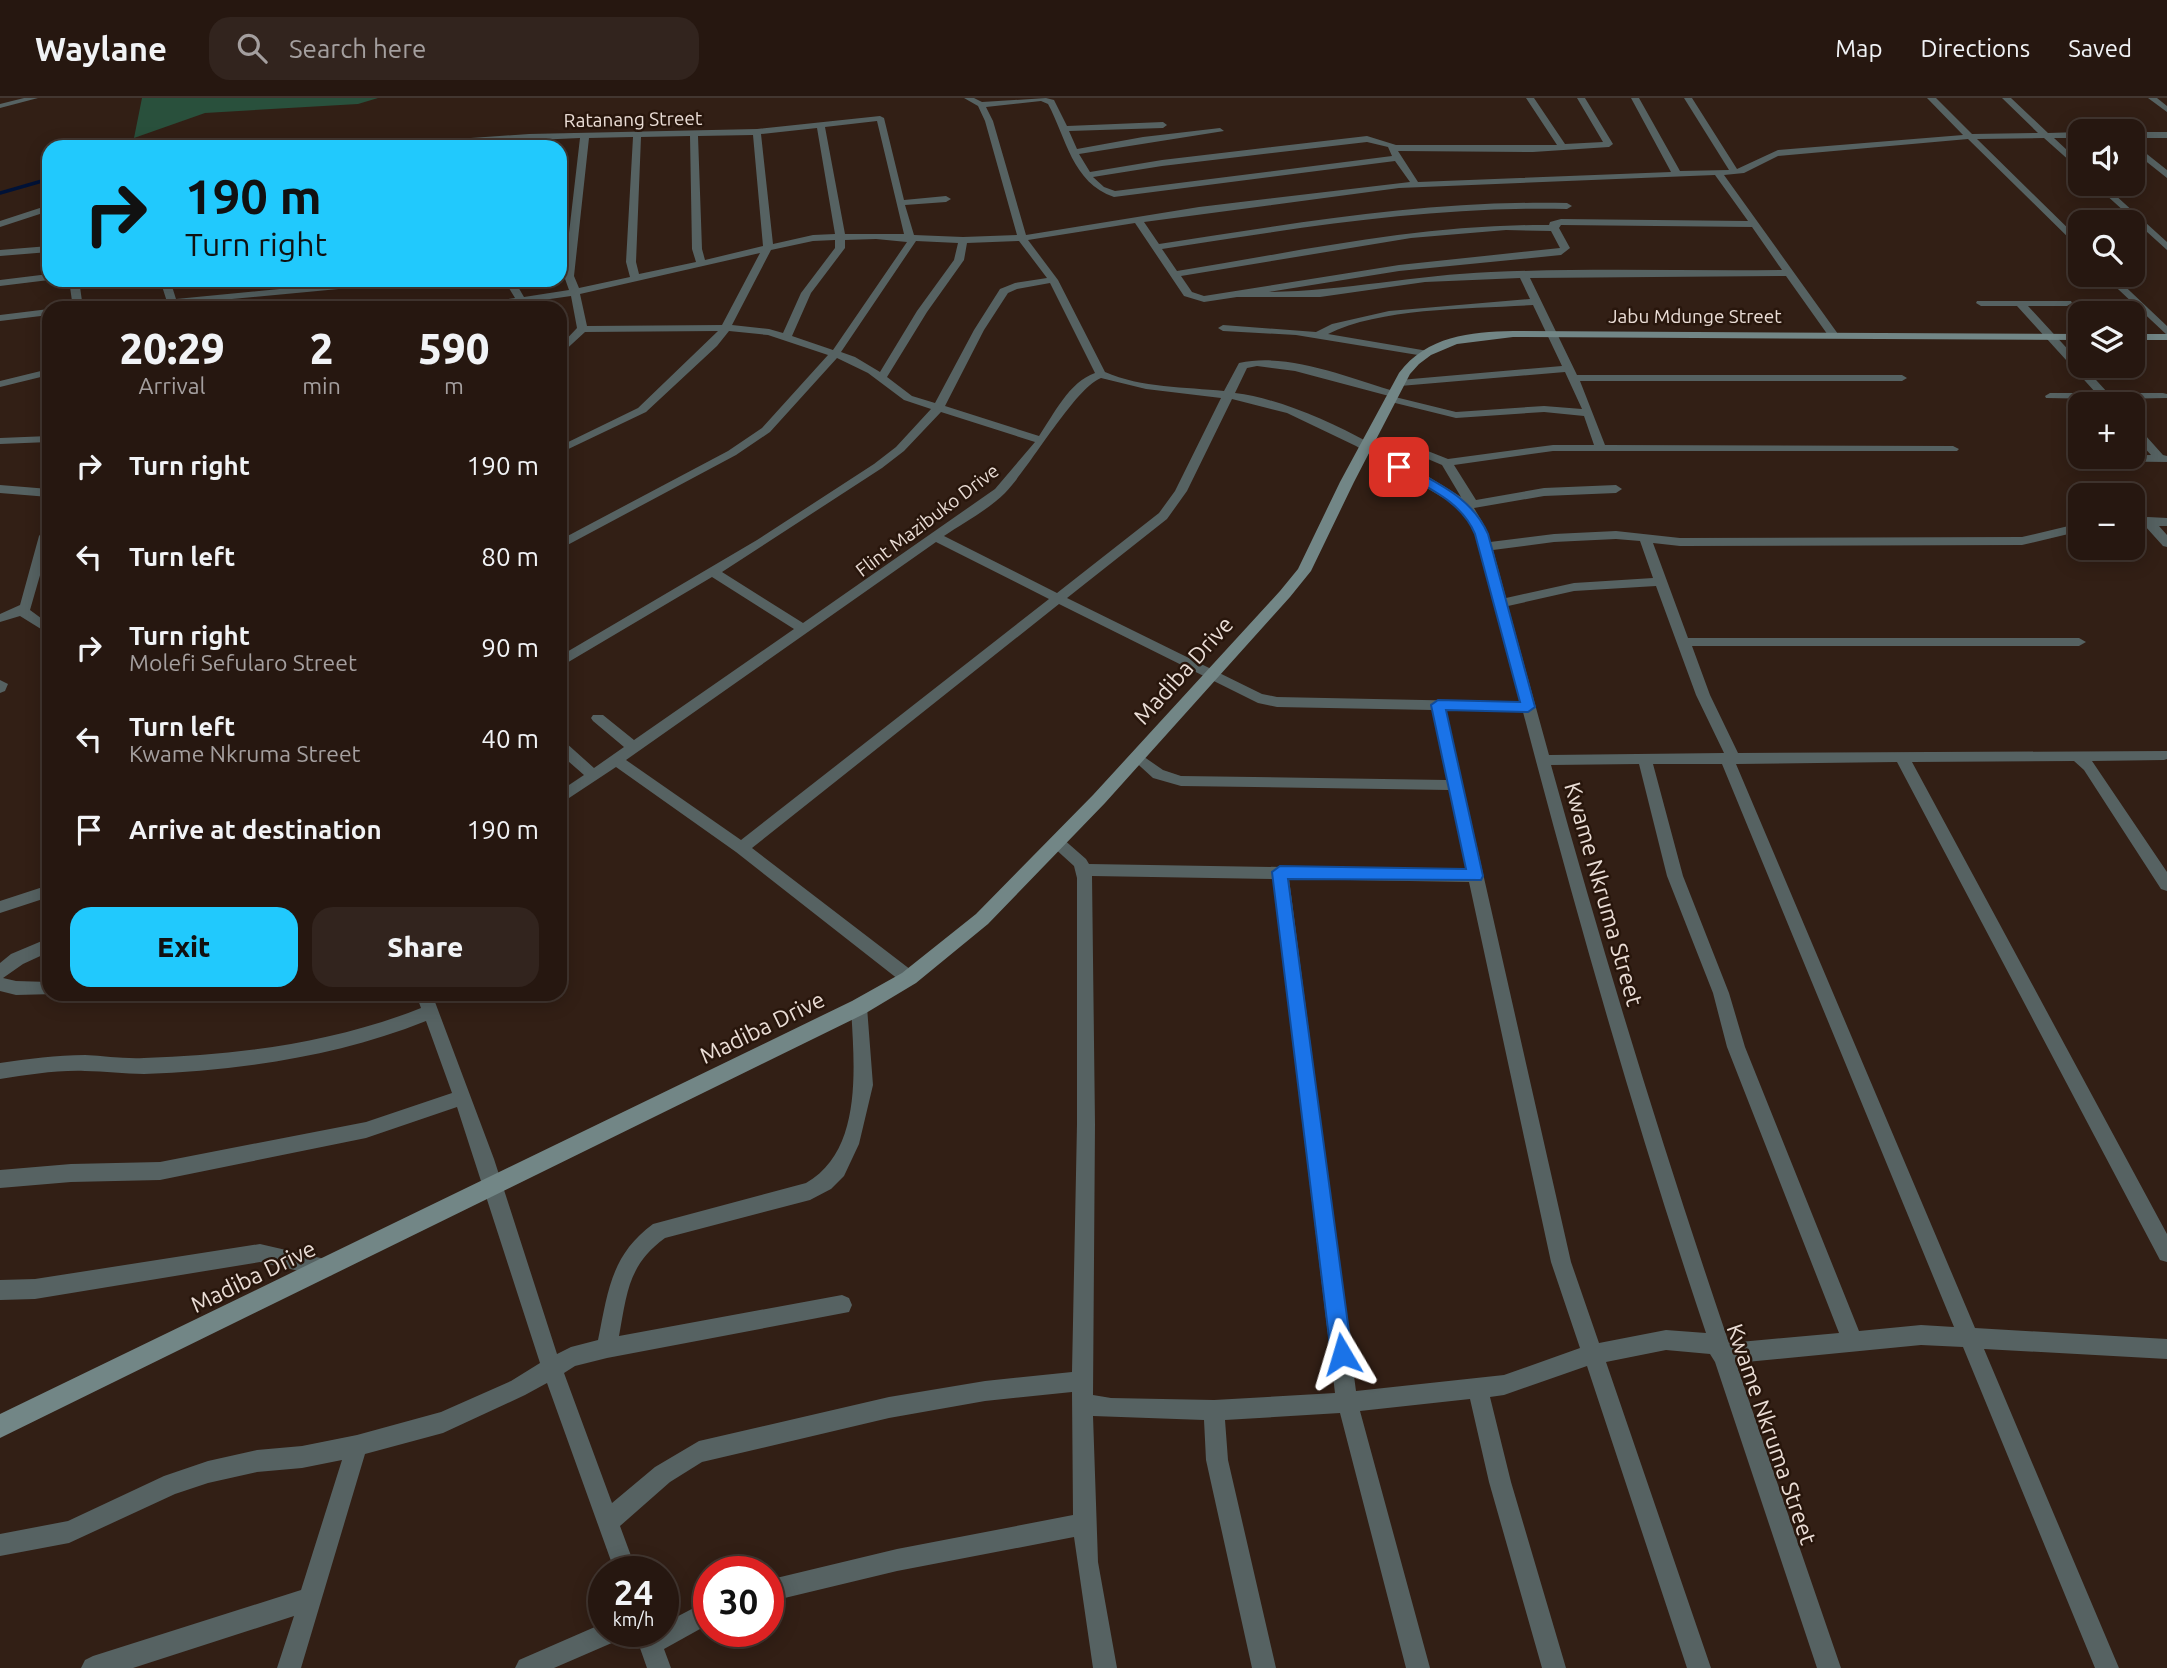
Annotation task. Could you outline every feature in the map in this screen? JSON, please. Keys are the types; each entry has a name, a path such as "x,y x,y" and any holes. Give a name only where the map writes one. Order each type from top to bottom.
{"street":[{"path":"0,106 34,98"},
{"path":"968,98 981,105 1047,100 1060,117 1074,152 1088,175 1107,192 1119,194 1395,153 1609,144 1581,98"},
{"path":"1530,98 1563,148"},
{"path":"1635,98 1677,174"},
{"path":"1688,98 1735,172"},
{"path":"1931,98 2068,234"},
{"path":"2006,98 2068,156"},
{"path":"2152,98 2167,110"},
{"path":"981,105 989,121 1022,238 1053,280 1101,374 1121,381 1261,401 1333,429 1469,505 1544,492 1616,489"},
{"name":"Ratanang Street","path":"547,140 585,136 757,132 880,118 900,203"},
{"path":"1063,129 1163,125"},
{"path":"786,337 806,293 838,255 841,236 821,126"},
{"path":"1074,152 1220,131"},
{"path":"567,447 642,410 713,344 726,328 768,247 757,132"},
{"path":"694,133 696,249 701,262"},
{"path":"635,277 631,262 637,135"},
{"path":"1157,247 1377,213 1491,203 1677,174 1735,172 1744,170 1761,158 1778,153 1970,136 2068,135"},
{"path":"2145,135 2167,135"},
{"path":"582,329 569,276 585,136"},
{"path":"1088,175 1346,140 1390,143 1415,183"},
{"path":"2145,157 2167,176"},
{"path":"1718,173 1834,336"},
{"path":"513,287 522,301 575,292 798,240 841,236 963,240 1022,238 1415,183 1560,192"},
{"path":"1560,192 1575,222"},
{"path":"2111,196 2167,247"},
{"path":"567,541 750,443 835,354 910,247 912,237 906,228 900,203 946,199"},
{"path":"0,236 4,223 42,210"},
{"path":"1138,220 1193,297 1204,299 1241,295 1320,294 1425,279 1523,274 1790,273"},
{"path":"1241,295 1292,284 1399,268 1564,251 1554,228 1555,223 1755,224"},
{"path":"1175,274 1383,240 1496,228 1554,228"},
{"path":"881,379 922,311 959,260 963,240"},
{"path":"0,253 42,250"},
{"path":"1523,274 1588,413 1601,449"},
{"path":"0,283 42,278"},
{"path":"567,658 713,572 867,474 900,449 939,407 979,330 1004,291 1015,286 1053,280"},
{"path":"210,301 338,287"},
{"path":"2120,287 2167,335"},
{"path":"1318,335 1332,326 1350,321 1446,309 1536,302"},
{"path":"1981,303 2067,303"},
{"path":"2021,303 2102,392"},
{"path":"0,318 42,313"},
{"path":"1223,328 1275,329 1424,354"},
{"path":"567,345 582,329 751,329 786,337 864,366 908,398 1041,440"},
{"name":"Jabu Mdunge Street","path":"1365,447 1411,365 1441,345 1475,336 1550,334 2068,337"},
{"path":"2145,336 2167,335"},
{"path":"741,848 1163,516 1181,491 1239,369 1248,363 1321,374 1395,392 1456,415 1544,409 1588,413"},
{"path":"0,384 42,374"},
{"name":"Flint Mazibuko Drive","path":"567,794 937,538 999,492 1082,384 1101,374"},
{"path":"1395,392 1570,374 1902,378"},
{"path":"2050,396 2068,397"},
{"path":"2145,397 2163,396"},
{"path":"0,442 42,439"},
{"path":"2145,440 2164,459"},
{"path":"1406,446 1447,463 1544,449 1953,449"},
{"name":"Madiba Drive","path":"0,1426 859,1007 909,978 964,936 1057,842 1211,676 1304,570 1365,447"},
{"path":"2145,459 2164,459"},
{"name":"Kwame Nkruma Street","path":"1447,463 1477,522 1485,547 1628,1061 1719,1349 1829,1668"},
{"path":"0,489 42,492"},
{"path":"2145,521 2167,522"},
{"path":"2148,521 2167,543"},
{"path":"1485,547 1570,537 1616,535 1692,542 2022,541 2068,530"},
{"path":"937,538 1253,696 1277,702 1528,707"},
{"path":"1645,538 1659,582 1685,642 1706,702 2107,1668"},
{"path":"0,618 22,611 29,600 42,546"},
{"path":"713,572 805,630"},
{"path":"1500,604 1594,584 1659,582"},
{"path":"22,611 42,625"},
{"path":"1685,642 2078,642"},
{"path":"1438,705 1561,1262 1699,1668"},
{"path":"598,718 635,748"},
{"path":"567,752 594,776"},
{"path":"1544,760 1644,757 2164,755"},
{"path":"1900,756 2167,1252"},
{"path":"1137,757 1158,774 1181,781 1454,785"},
{"path":"1644,757 1675,876 1721,993 1736,1047 1853,1342"},
{"path":"2079,757 2089,766 2167,885"},
{"path":"617,761 741,848 909,978"},
{"path":"1057,842 1076,858 1083,870 1086,1124 1082,1381 1084,1524 1087,1562 1105,1668"},
{"path":"1083,870 1475,876"},
{"path":"1280,872 1347,1402 1418,1668"},
{"path":"0,907 42,893"},
{"path":"0,972 42,948"},
{"path":"0,984 16,988 42,989"},
{"path":"426,1001 494,1185 538,1329 621,1556"},
{"path":"607,1348 622,1272 631,1254 645,1240 660,1230 810,1191 824,1183 837,1170 850,1144 864,1085 859,1007"},
{"path":"0,1071 50,1064 140,1066 205,1062 352,1038 394,1028 430,1012"},
{"path":"0,1179 71,1173 160,1171 366,1130 462,1097"},
{"path":"0,1290 35,1289 261,1252 325,1268"},
{"path":"0,1545 69,1532 172,1484 208,1472 257,1461 302,1457 357,1446 443,1422 518,1388 571,1357 842,1305"},
{"path":"1084,1404 1111,1408 1214,1410 1347,1402 1478,1389 1525,1378 1592,1354 1665,1340 1719,1349 1853,1342 1921,1335 2167,1349"},
{"path":"609,1521 657,1477 677,1462 699,1452 972,1392 1082,1381"},
{"path":"1478,1389 1500,1482 1554,1668"},
{"path":"1214,1410 1217,1461 1264,1668"},
{"path":"289,1668 357,1446"},
{"path":"784,1587 897,1559 1084,1524"},
{"path":"93,1668 310,1600"},
{"path":"527,1668 588,1642"},
{"path":"652,1647 659,1668"}],"green space":[{"path":"142,98 378,98 358,104 205,113 134,138"}],"waterway":[{"path":"0,193 42,181"}],"route":[{"path":"1342,1354 1280,872 1475,876 1438,705 1528,707 1482,534 1474,517 1465,506 1399,467"}]}
